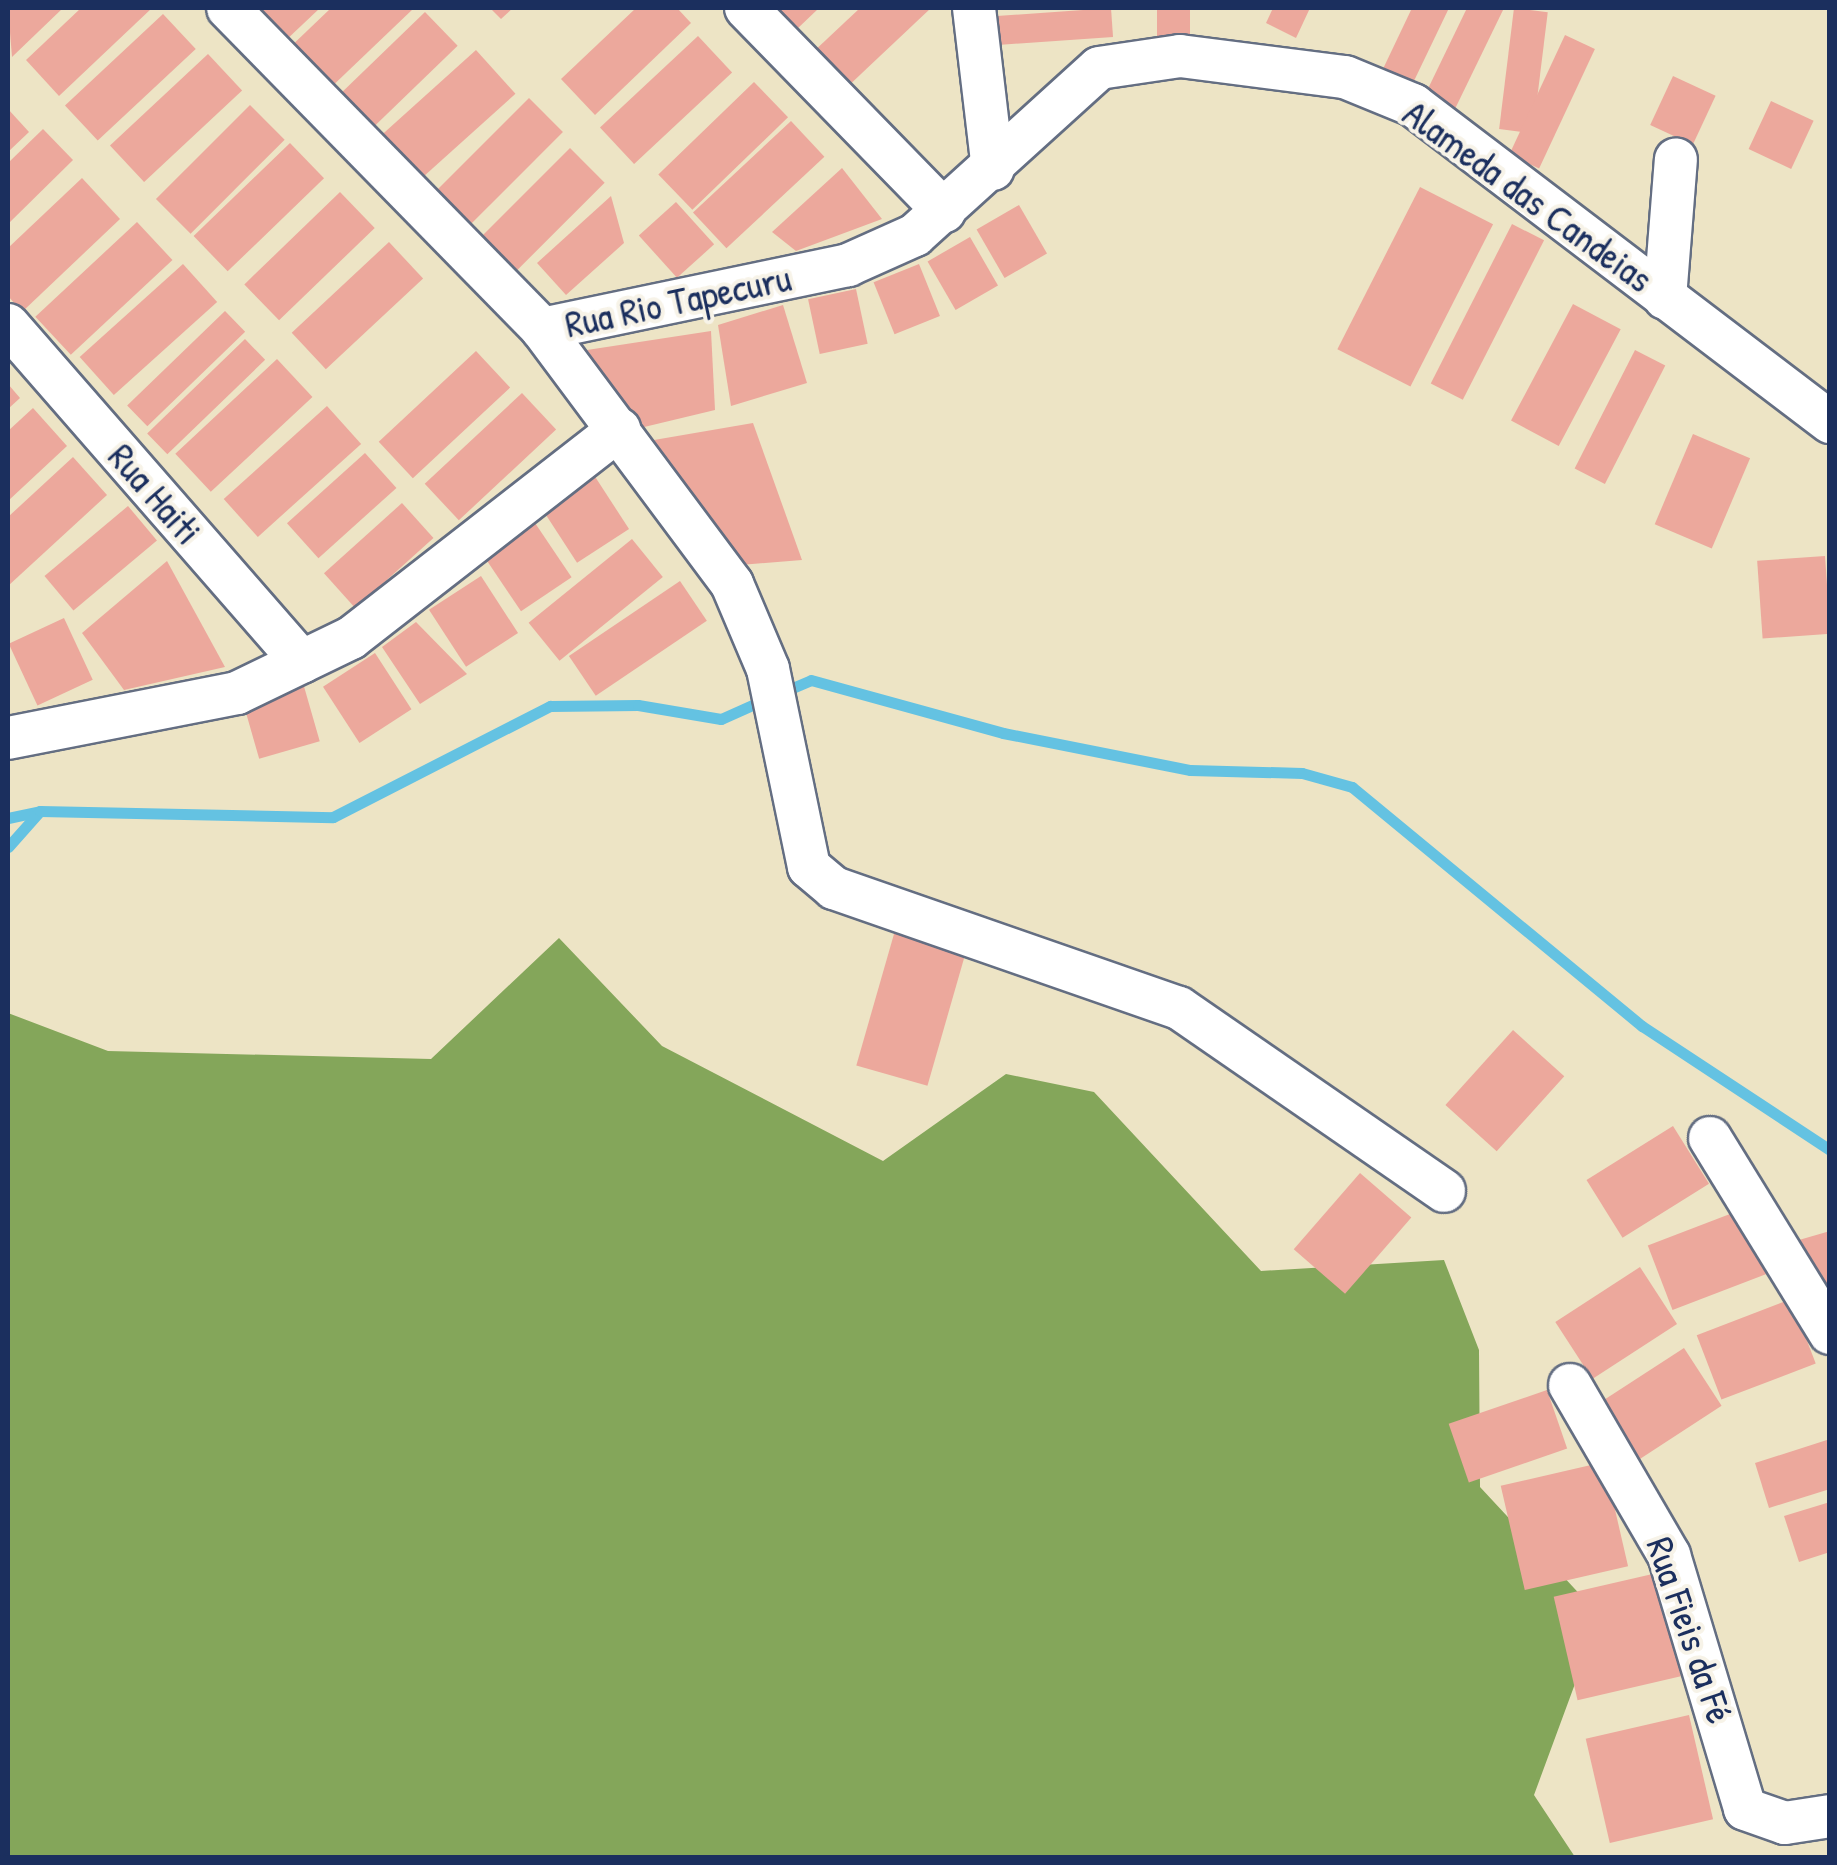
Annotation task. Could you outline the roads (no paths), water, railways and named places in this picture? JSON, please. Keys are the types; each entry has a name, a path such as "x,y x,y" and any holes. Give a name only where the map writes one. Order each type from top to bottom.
{"street":[{"name":"Rua Rio Tapecuru","path":"228,8 542,329 848,265 944,210 993,169"},
{"path":"746,8 944,210"},
{"path":"974,8 993,169"},
{"name":"Alameda das Candeias","path":"993,169 1056,99 1099,68 1180,56 1345,77 1427,114 1830,422"},
{"path":"1665,298 1676,158"},
{"name":"Rua Haiti","path":"8,325 302,662"},
{"path":"542,329 732,584 773,688 797,842 834,888 1180,1008 1444,1192"},
{"path":"8,738 237,694 350,638 619,429"},
{"path":"1710,1138 1830,1333"},
{"name":"Rua Fieis da Fé","path":"1570,1385 1669,1554 1745,1809 1784,1823 1830,1816"}],"waterway":[{"path":"783,692 811,680 1003,733 1190,770 1302,773 1352,787 1642,1026 1830,1150"},
{"path":"8,847 40,811 333,817 550,706 638,705 721,719 766,699"},
{"path":"8,818 40,811"}]}
